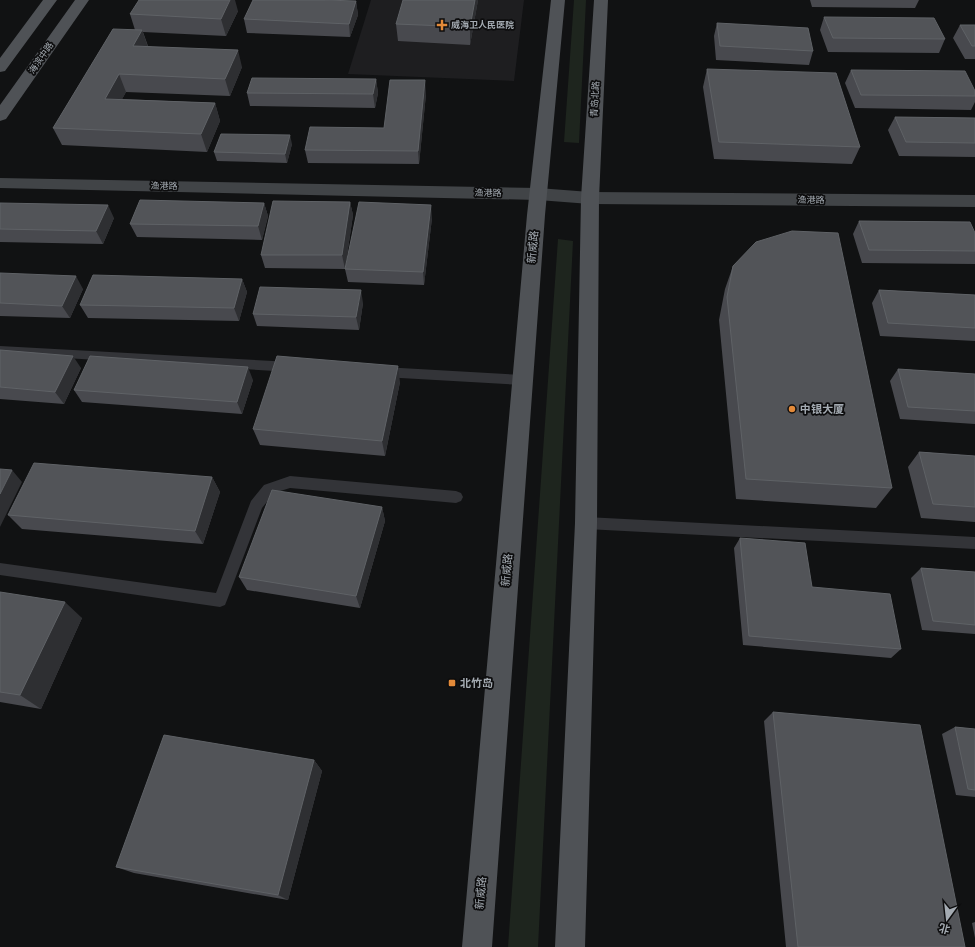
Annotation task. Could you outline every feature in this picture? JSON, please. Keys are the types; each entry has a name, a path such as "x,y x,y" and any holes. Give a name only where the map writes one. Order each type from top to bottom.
{"main road":[{"path":"0,68 50,0"},
{"name":"海滨中路","path":"0,116 82,0"},
{"path":"538,194 558,0"},
{"name":"青岛北路","path":"590,198 601,0"},
{"name":"新威路","path":"477,947 538,194"},
{"path":"570,947 586,523 590,198"}],"street":[{"name":"渔港路","path":"0,183 538,194 590,198 974,204"}],"lane":[{"path":"0,350 301,368"},
{"path":"372,372 523,380"},
{"path":"0,569 220,600 256,505 269,489 290,482 456,497"},
{"path":"586,523 975,543"}],"shaded area":[{"name":"威海卫人民医院","path":"371,0 524,0 514,81 348,74"},
{"path":"574,0 586,0 579,143 564,142"},
{"path":"558,239 573,241 538,947 508,947"}],"building":[{"path":"139,0 230,0 221,19 130,14"},
{"path":"253,0 356,1 349,24 244,19"},
{"path":"403,0 475,0 470,27 396,24"},
{"path":"824,17 934,18 945,39 833,38"},
{"path":"717,23 808,28 813,51 720,46"},
{"path":"960,25 975,25 975,46 972,46"},
{"path":"113,29 142,30 133,46 238,50 225,79 119,74 105,99 215,103 201,134 53,128"},
{"path":"707,69 836,73 860,147 719,142"},
{"path":"851,70 965,71 975,91 975,96 861,95"},
{"path":"252,78 376,79 373,94 247,93"},
{"path":"390,80 425,80 418,151 305,150 310,127 384,128"},
{"path":"895,117 975,118 975,143 906,142"},
{"path":"221,134 290,135 285,154 214,152"},
{"path":"140,200 264,203 258,226 130,224"},
{"path":"273,201 350,202 342,255 261,255"},
{"path":"359,202 431,205 423,272 345,269"},
{"path":"0,203 108,205 96,231 0,229"},
{"path":"859,221 970,222 975,233 975,251 869,250"},
{"name":"中银大厦","path":"792,231 838,233 892,488 746,479 727,297 733,266 756,242"},
{"path":"0,273 76,276 62,306 0,303"},
{"path":"93,275 242,279 234,308 80,305"},
{"path":"260,287 361,290 356,317 253,314"},
{"path":"879,290 975,295 975,328 888,323"},
{"path":"0,350 73,356 55,392 0,387"},
{"path":"90,356 248,367 237,402 74,390"},
{"path":"277,356 398,366 382,441 253,429"},
{"path":"898,369 975,374 975,411 908,407"},
{"path":"919,452 975,456 975,507 933,504"},
{"path":"34,463 212,477 195,531 8,515"},
{"path":"0,469 12,470 0,494"},
{"path":"272,490 382,507 356,596 239,577"},
{"path":"740,538 805,543 812,587 890,594 901,649 749,636"},
{"path":"921,568 975,572 975,625 933,621"},
{"path":"0,592 65,602 20,695 0,692"},
{"path":"773,712 920,725 965,947 798,947"},
{"path":"955,727 975,729 975,790 968,789"},
{"path":"164,735 314,760 278,895 116,867"}],"place":[{"name":"威海卫人民医院","path":"442,25"},
{"name":"中银大厦","path":"792,409"},
{"name":"北竹岛","path":"452,683"}]}
